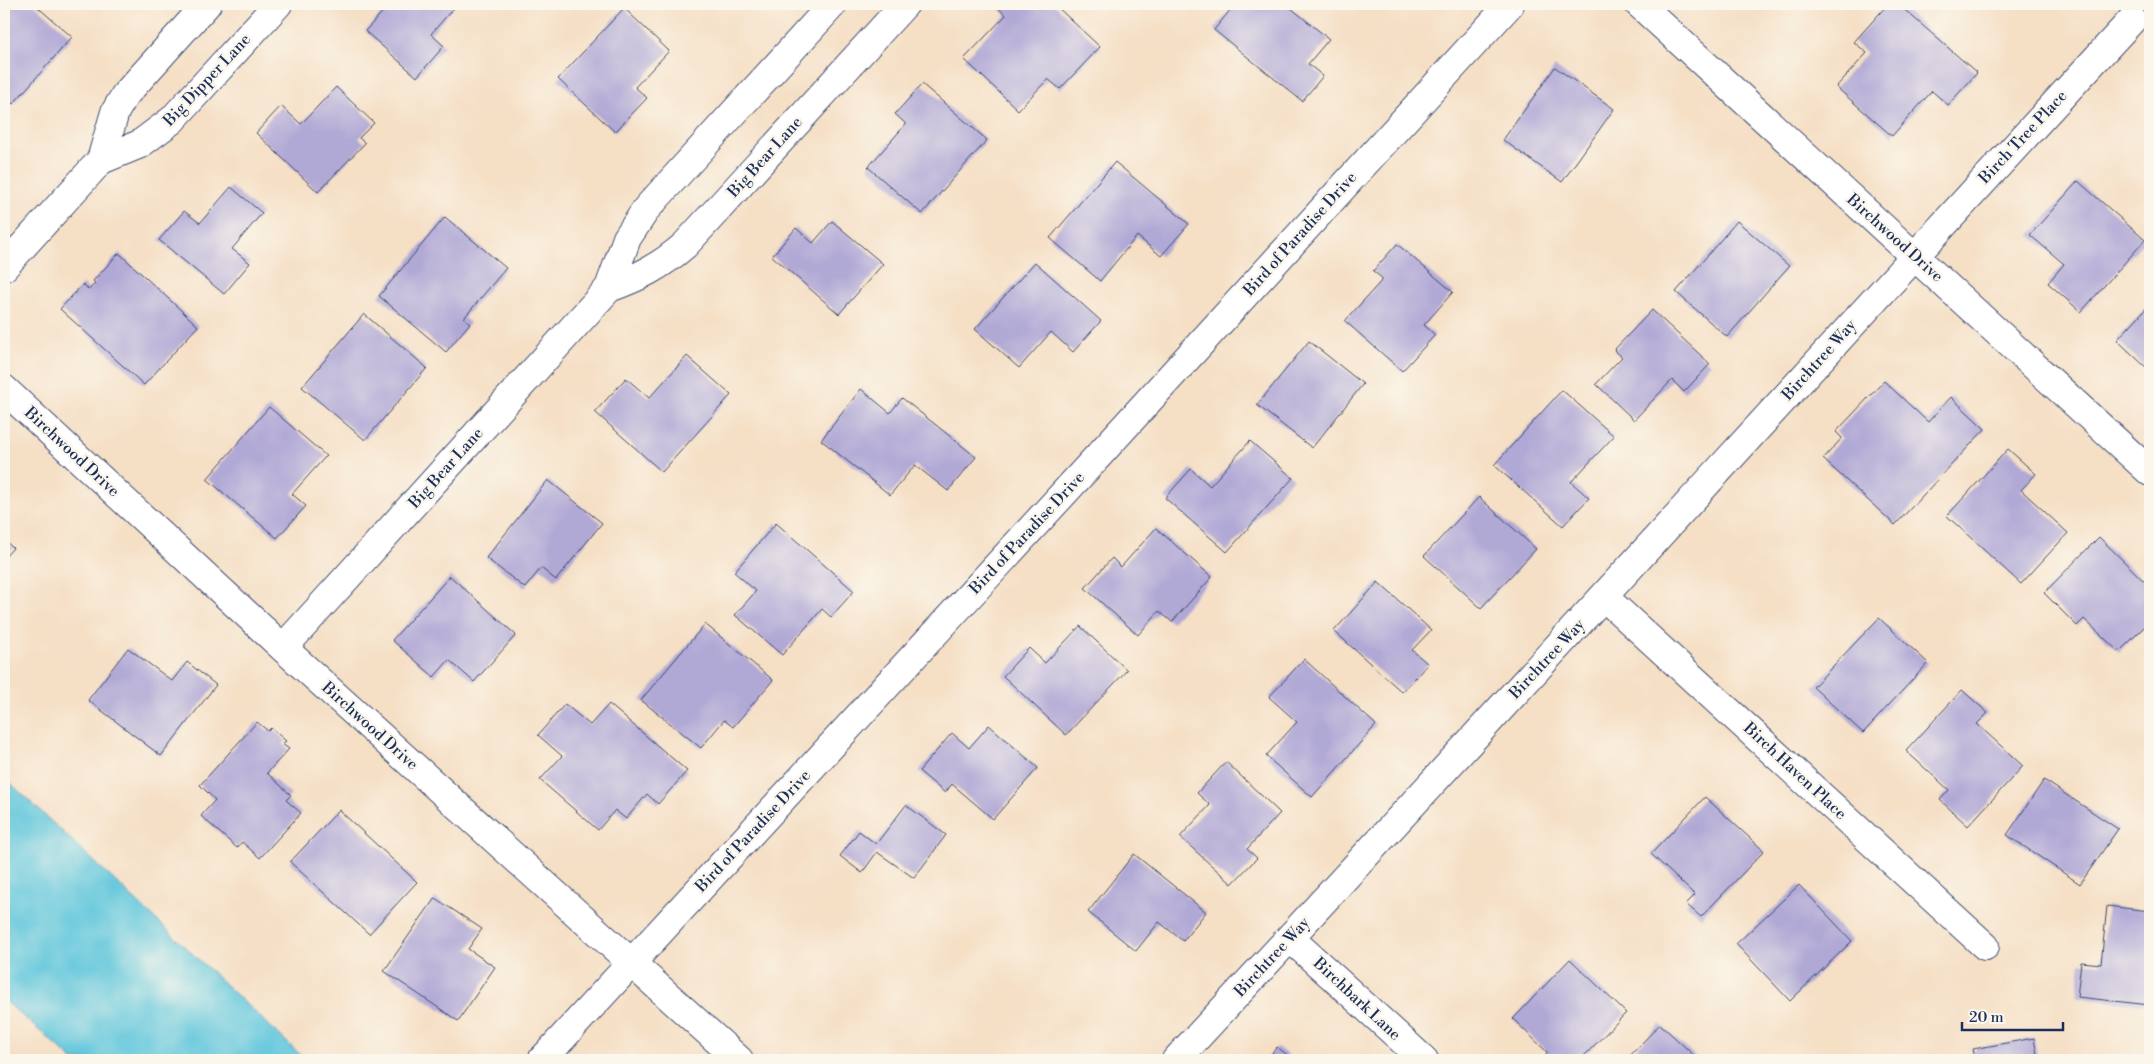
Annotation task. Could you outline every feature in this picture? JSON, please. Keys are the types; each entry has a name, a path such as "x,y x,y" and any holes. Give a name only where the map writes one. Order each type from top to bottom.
{"street":[{"name":"Big Dipper Lane","path":"101,160 115,112 125,95 207,4"},
{"name":"Big Dipper Lane","path":"4,266 101,160 140,144 172,120 278,4"},
{"name":"Big Bear Lane","path":"283,648 608,288 627,238 646,208 833,4"},
{"name":"Big Bear Lane","path":"608,288 633,280 652,271 684,246 906,4"},
{"name":"Bird of Paradise Drive","path":"542,1060 1510,4"},
{"name":"Birchwood Drive","path":"1639,4 2150,472"},
{"name":"Birch Tree Place","path":"1914,255 2132,20"},
{"name":"Birchtree Way","path":"1176,1060 1604,597 1914,255"},
{"name":"Birchwood Drive","path":"4,389 283,648 739,1060"},
{"name":"Birch Haven Place","path":"1604,597 1985,946"},
{"name":"Birchbark Lane","path":"1290,938 1424,1060"}],"water":[{"path":"4,777 306,1060 73,1060 4,1000"}],"building":[{"path":"4,4 34,4 72,37 13,104 4,96"},
{"path":"390,4 457,4 431,34 444,46 417,77 365,31"},
{"path":"999,4 1054,4 1100,47 1060,89 1048,79 1018,110 964,59 1006,15 997,7"},
{"path":"1235,4 1286,4 1329,39 1308,64 1323,76 1302,101 1214,30"},
{"path":"1888,4 1898,4 1977,73 1948,105 1932,91 1892,136 1836,87 1867,53 1854,42"},
{"path":"624,8 669,51 635,87 647,98 615,132 558,79"},
{"path":"1555,67 1614,109 1562,182 1503,140"},
{"path":"922,84 987,140 922,214 868,167 906,124 895,114"},
{"path":"336,87 374,123 359,138 365,143 318,192 256,133 281,106 301,124"},
{"path":"1115,162 1189,224 1161,256 1137,236 1100,281 1050,238"},
{"path":"2078,181 2145,240 2081,312 2048,283 2064,264 2030,235"},
{"path":"231,187 262,213 232,249 250,263 224,294 159,240 184,211 200,223"},
{"path":"445,217 506,268 464,318 470,323 446,352 379,296"},
{"path":"832,221 883,264 839,314 772,256 796,228 813,243"},
{"path":"1737,221 1789,266 1727,337 1676,292"},
{"path":"1397,244 1453,292 1424,325 1435,335 1402,371 1345,321 1383,279 1373,271"},
{"path":"119,253 198,326 144,385 60,309 83,284 89,290 95,283 93,281"},
{"path":"1035,262 1101,321 1073,352 1051,332 1019,368 975,329"},
{"path":"2150,304 2150,371 2117,340"},
{"path":"1652,310 1710,364 1684,392 1672,380 1634,420 1596,384 1622,357 1614,350"},
{"path":"364,314 427,368 365,440 302,387"},
{"path":"1309,341 1363,384 1312,448 1257,405"},
{"path":"687,356 731,395 662,472 595,412 626,378 649,398"},
{"path":"1884,381 1928,422 1951,397 1985,429 1895,525 1823,459 1842,438 1836,432"},
{"path":"861,389 890,413 902,398 976,457 948,491 915,465 890,495 821,440"},
{"path":"1562,390 1614,436 1571,482 1589,498 1563,526 1494,465"},
{"path":"269,407 326,456 292,494 306,506 277,538 207,479"},
{"path":"1250,441 1293,478 1227,552 1165,498 1191,469 1210,486"},
{"path":"2008,449 2036,474 2021,490 2068,533 2021,584 1947,516"},
{"path":"548,480 602,523 556,580 541,568 525,588 486,558"},
{"path":"1479,497 1536,549 1481,608 1424,556"},
{"path":"776,523 854,591 831,617 822,609 782,655 735,615 756,591 734,572"},
{"path":"1156,528 1212,577 1172,622 1159,611 1138,635 1085,588 1112,558 1121,567"},
{"path":"2099,537 2150,587 2150,621 2119,652 2084,619 2077,626 2044,593"},
{"path":"4,540 13,548 4,558"},
{"path":"450,576 516,635 474,682 449,660 434,677 392,640"},
{"path":"1378,582 1431,630 1412,650 1428,664 1402,692 1334,631"},
{"path":"1879,618 1928,663 1863,733 1813,687"},
{"path":"705,624 773,680 733,727 724,720 701,748 641,700"},
{"path":"1080,626 1127,670 1066,735 1003,676 1029,648 1045,663"},
{"path":"128,648 172,681 187,662 216,685 161,756 88,700"},
{"path":"1304,659 1376,725 1312,797 1266,756 1297,722 1269,697"},
{"path":"1962,690 1988,713 1977,724 2023,766 1968,826 1940,800 1949,790 1906,751"},
{"path":"565,704 590,725 609,704 687,771 658,804 647,794 626,819 615,810 598,830 540,780 562,756 538,735"},
{"path":"257,722 268,731 271,728 286,741 282,744 289,749 267,773 291,795 286,800 301,813 260,858 242,842 237,848 201,816 215,800 200,785"},
{"path":"989,725 1038,768 993,819 952,784 945,793 919,771 952,733 969,748"},
{"path":"1226,762 1280,813 1247,849 1257,858 1232,884 1180,837 1210,805 1197,793"},
{"path":"2044,780 2118,829 2080,884 2007,835"},
{"path":"1705,797 1764,851 1701,917 1686,904 1695,895 1651,854"},
{"path":"906,805 946,835 914,878 877,852 862,873 840,856 859,831 876,844"},
{"path":"339,810 417,882 369,934 290,862"},
{"path":"1134,854 1206,912 1183,941 1159,922 1136,951 1088,912"},
{"path":"1799,885 1852,941 1790,1001 1736,944"},
{"path":"435,898 482,929 468,949 495,967 458,1021 384,971"},
{"path":"2107,906 2150,911 2150,1005 2077,997 2081,962 2101,964"},
{"path":"1570,959 1626,1013 1580,1060 1541,1060 1548,1053 1513,1019"},
{"path":"1660,1024 1699,1060 1626,1060"},
{"path":"2034,1038 2038,1060 1975,1060 1973,1049"},
{"path":"1277,1047 1294,1060 1266,1060"}]}
